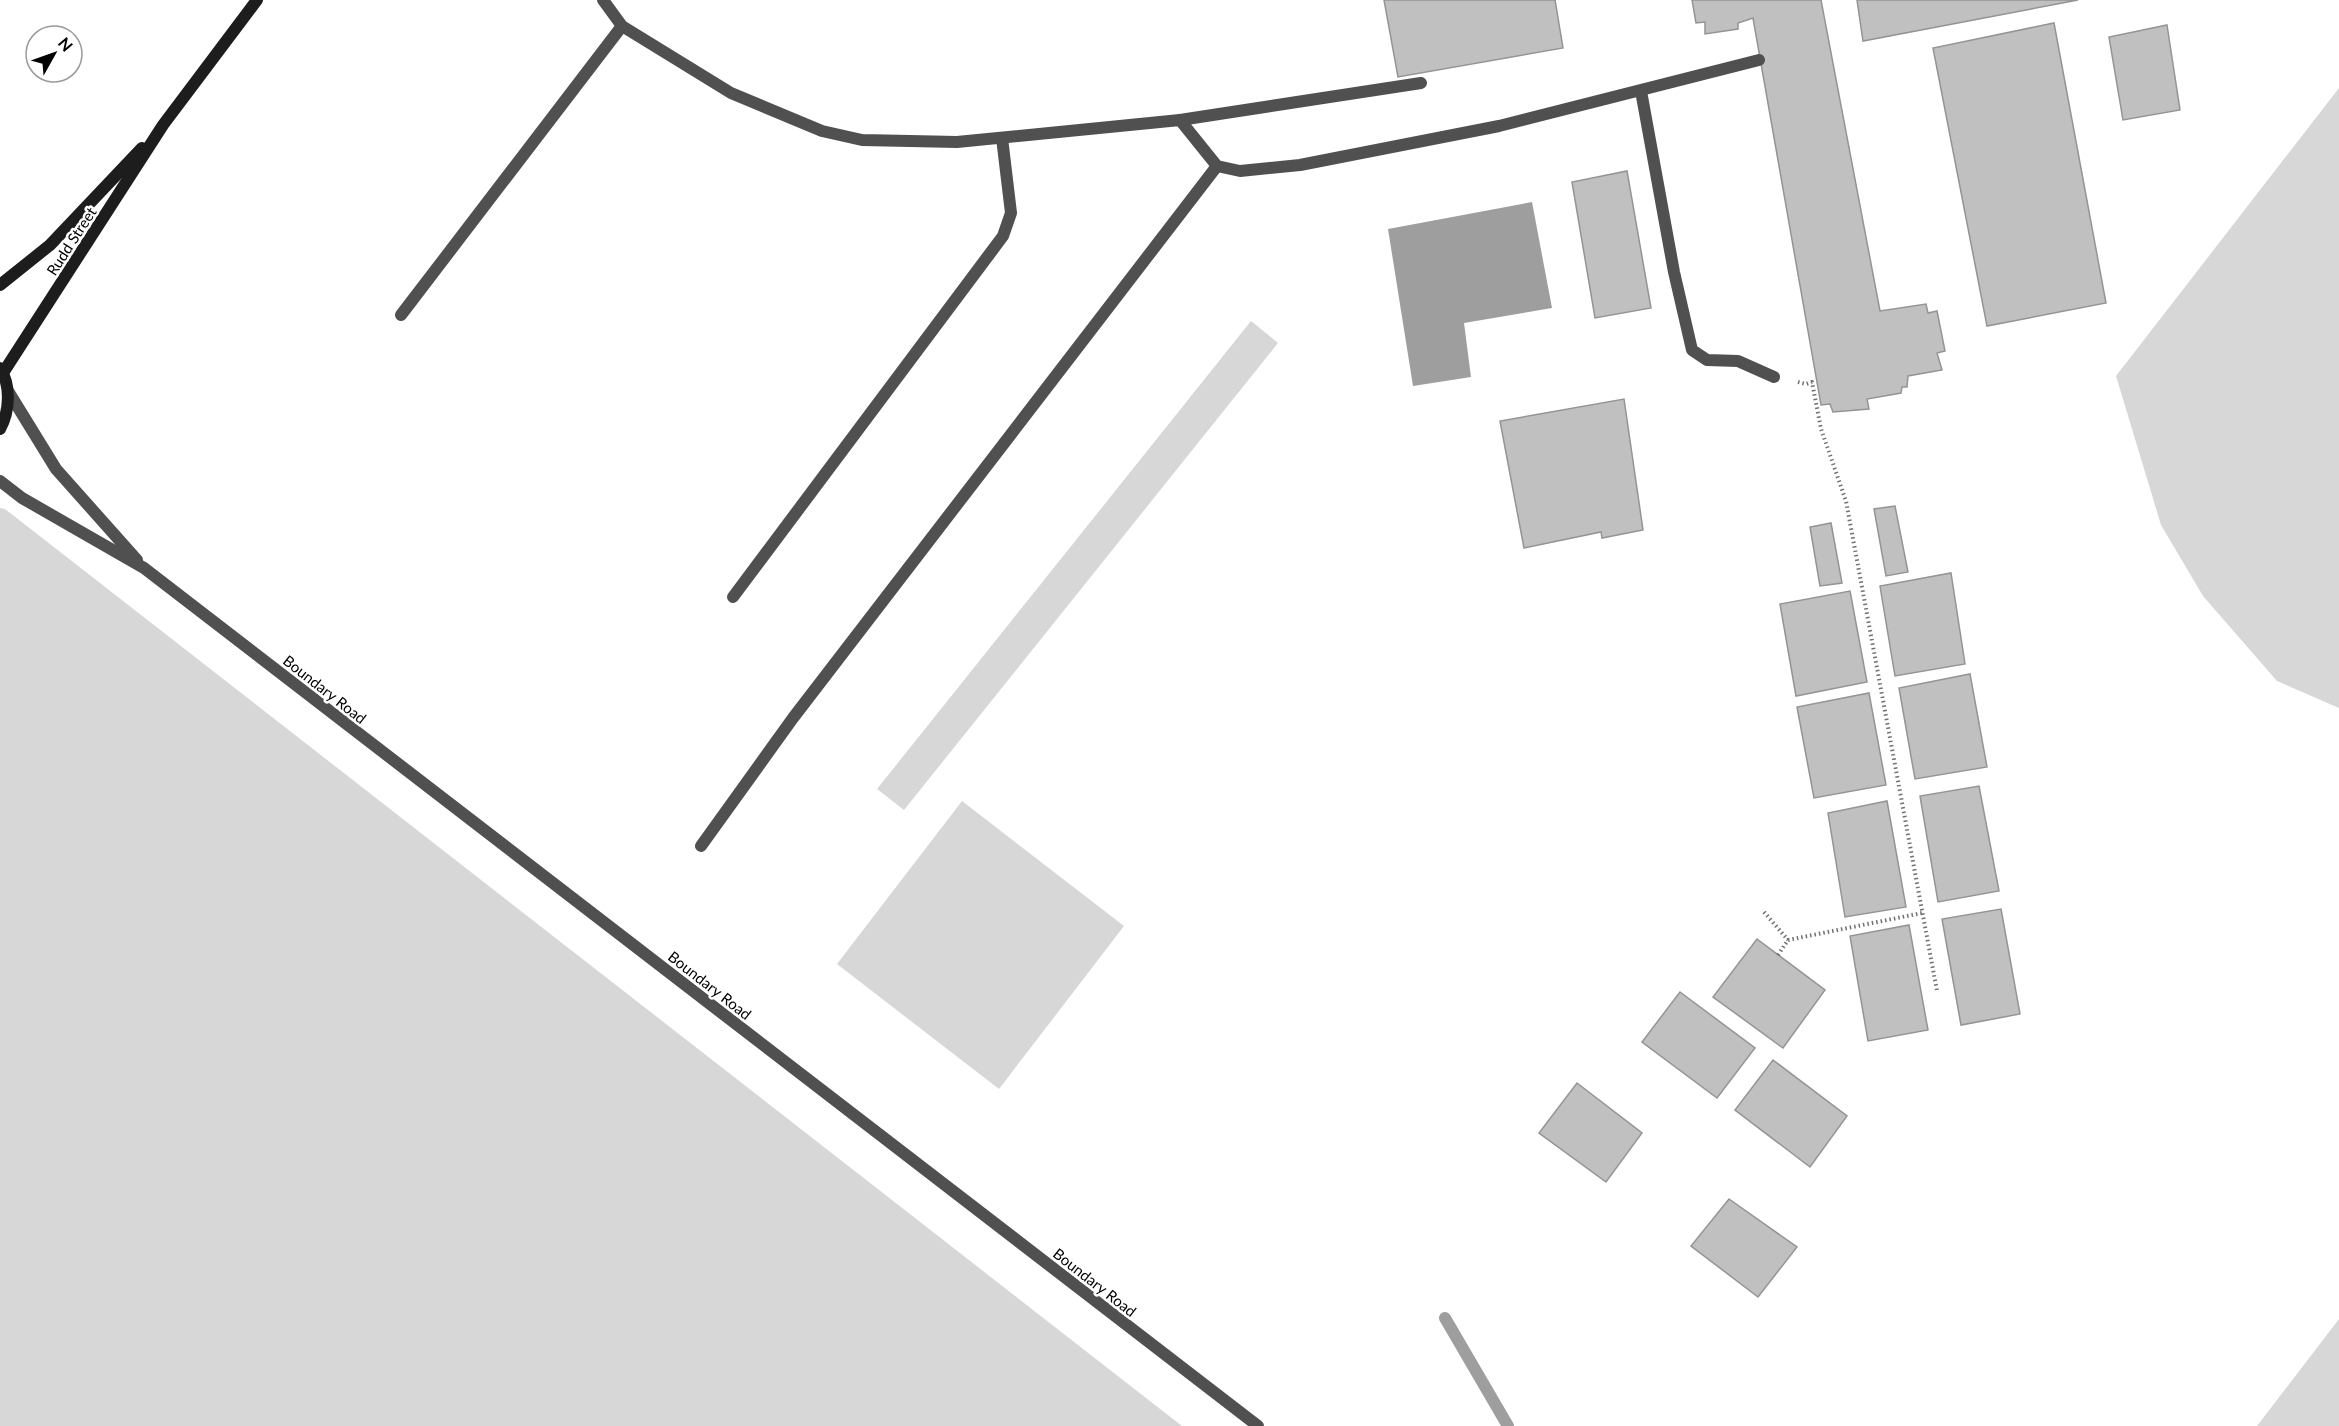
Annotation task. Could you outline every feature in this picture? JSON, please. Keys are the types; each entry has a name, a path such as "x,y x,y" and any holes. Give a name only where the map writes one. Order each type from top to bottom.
{"main road":[{"name":"Rudd Street","path":"2,370 163,125 257,0"},
{"name":"Rudd Street","path":"0,285 50,245 163,125"},
{"path":"0,429 8,407 8,391 2,370"}],"street":[{"path":"603,0 622,26 731,93 822,131 862,140 957,142 1180,120 1421,83"},
{"path":"402,315 622,26"},
{"path":"1180,120 1216,166 1240,171 1305,165 1499,126 1759,60"},
{"path":"1641,91 1674,272 1692,350 1707,360 1738,361 1774,377"},
{"path":"733,597 1003,236 1011,213 1002,138"},
{"path":"701,846 794,718 1216,166"},
{"name":"Boundary Road","path":"8,391 56,469 144,568"},
{"name":"Boundary Road","path":"0,481 22,498 144,568 1258,1426"}],"path":[{"path":"1812,382 1821,429 1846,501 1937,992"},
{"path":"1764,912 1788,940"},
{"path":"1778,955 1788,940 1922,913"}],"shaded area":[{"path":"2339,88 2339,708 2277,681 2203,596 2161,525 2116,376"},
{"path":"1532,202 1552,308 1464,323 1471,377 1413,386 1388,229"},
{"path":"1251,321 1278,343 904,810 877,789"},
{"path":"0,508 5,509 1182,1426 0,1426"},
{"path":"962,801 1124,926 999,1089 837,964"},
{"path":"2339,1319 2339,1426 2257,1426"}],"building":[{"path":"1384,0 1555,0 1563,48 1398,77"},
{"path":"1692,0 1821,0 1880,311 1926,304 1928,313 1937,311 1945,351 1937,353 1942,370 1908,376 1907,387 1902,387 1901,393 1867,399 1869,409 1833,412 1830,404 1821,405 1753,18 1738,23 1738,29 1705,34 1705,22 1696,23"},
{"path":"1857,0 2078,0 1863,41"},
{"path":"2054,23 2106,303 1987,326 1933,48"},
{"path":"2167,25 2180,110 2123,120 2109,37"},
{"path":"1627,171 1651,308 1595,318 1572,182"},
{"path":"1624,399 1643,530 1602,538 1601,532 1524,548 1500,421"},
{"path":"1895,506 1908,572 1886,576 1874,509"},
{"path":"1831,523 1842,583 1820,586 1810,527"},
{"path":"1951,573 1965,664 1895,676 1880,586"},
{"path":"1850,591 1867,682 1796,696 1780,604"},
{"path":"1970,674 1987,767 1915,779 1899,688"},
{"path":"1869,693 1886,785 1814,798 1797,707"},
{"path":"1979,786 1999,891 1938,902 1920,796"},
{"path":"1887,801 1906,907 1845,917 1828,813"},
{"path":"2001,909 2020,1014 1961,1025 1942,919"},
{"path":"1909,925 1928,1030 1868,1041 1850,936"},
{"path":"1757,939 1825,990 1783,1048 1713,997"},
{"path":"1680,992 1755,1048 1717,1098 1642,1042"},
{"path":"1773,1060 1847,1116 1810,1167 1735,1110"},
{"path":"1577,1083 1642,1133 1606,1182 1539,1133"},
{"path":"1729,1199 1797,1247 1758,1297 1691,1246"}],"waterway":[{"path":"1445,1318 1508,1426"}]}
